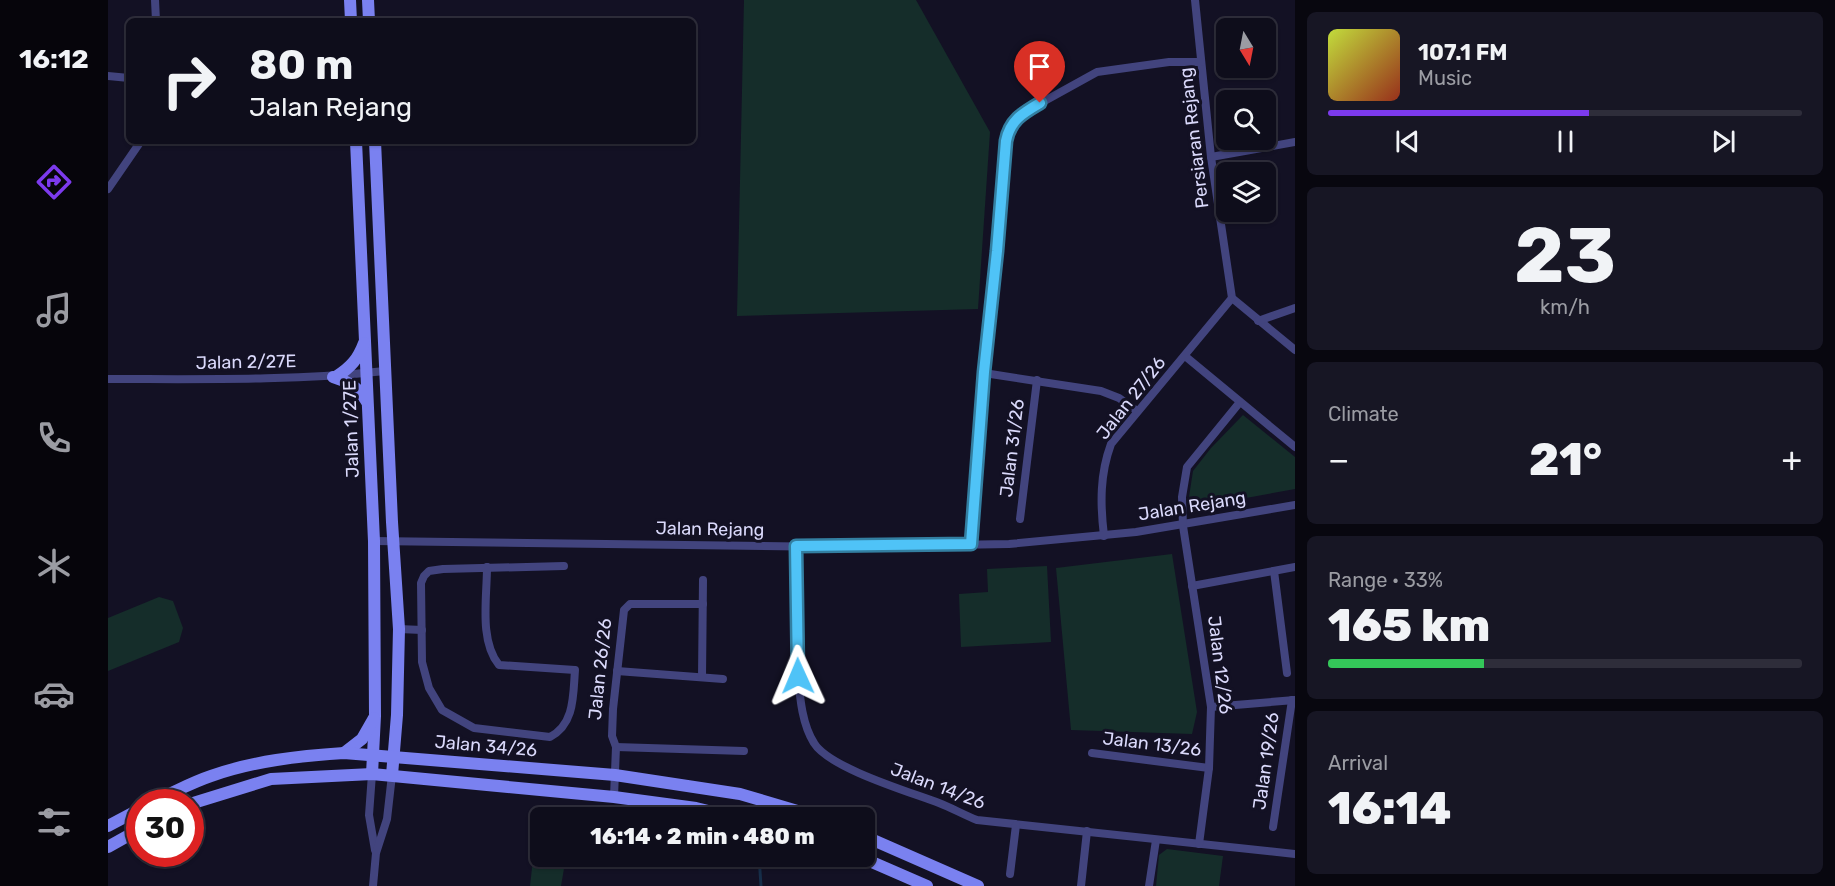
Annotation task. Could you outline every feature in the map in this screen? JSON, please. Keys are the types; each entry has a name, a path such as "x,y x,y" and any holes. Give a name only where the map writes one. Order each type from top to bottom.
{"main road":[{"path":"350,0 351,18"},
{"path":"368,0 369,18"},
{"name":"Jalan 1/27E","path":"356,144 374,541 375,716"},
{"name":"Jalan 1/27E","path":"375,144 399,629 397,715"},
{"path":"335,376 350,368 359,356 365,341"},
{"path":"335,376 354,385 361,391 368,403"},
{"path":"392,775 397,715"},
{"path":"397,715 405,748 433,759"},
{"path":"344,753 362,739 375,716"},
{"path":"372,774 375,716"},
{"name":"Jalan 34/26","path":"181,789 228,770 299,757 344,753 615,775 740,794 784,807"},
{"name":"Jalan 34/26","path":"204,800 271,779 372,774 614,797 689,807"},
{"path":"108,826 126,816"},
{"path":"108,847 126,837"},
{"path":"875,841 978,886"},
{"path":"875,863 927,886"}],"street":[{"path":"155,0 156,18"},
{"name":"Persiaran Rejang","path":"1196,0 1211,157 1232,298"},
{"path":"971,544 984,372 1006,141 1010,126 1021,114 1096,72 1169,62 1201,62"},
{"path":"108,76 126,78"},
{"path":"1211,157 1295,142"},
{"path":"108,189 139,144"},
{"path":"1232,298 1295,350"},
{"name":"Jalan 27/26","path":"1104,536 1101,497 1111,444 1232,298"},
{"path":"1258,321 1295,308"},
{"path":"1185,356 1295,447"},
{"name":"Jalan 2/27E","path":"108,380 335,376 385,371"},
{"path":"984,372 1101,391 1119,398 1137,411"},
{"name":"Jalan 31/26","path":"1020,519 1037,380"},
{"name":"Jalan 12/26","path":"1199,844 1209,768 1211,707 1183,526 1182,496 1187,467 1240,402"},
{"name":"Jalan Rejang","path":"374,541 796,546 1010,544 1183,526 1295,505"},
{"name":"Jalan 14/26","path":"796,546 798,676 803,712 814,744 822,753 858,773 942,804 977,820 1295,854"},
{"path":"487,567 486,626 491,655 499,665 575,670 570,715 561,731 550,737 474,728 442,710 429,688 422,662 421,583 429,571 443,568 487,567 564,566"},
{"path":"1192,586 1295,567"},
{"path":"1274,571 1287,673"},
{"path":"702,677 703,580"},
{"name":"Jalan 26/26","path":"614,797 616,747 612,736 624,610 630,604 703,604"},
{"path":"399,629 422,630"},
{"path":"617,671 723,679"},
{"path":"1211,707 1293,700"},
{"name":"Jalan 19/26","path":"1273,827 1293,700"},
{"path":"616,747 744,751"},
{"name":"Jalan 13/26","path":"1092,753 1209,768"},
{"path":"372,774 369,815 376,853 374,886"},
{"path":"376,853 387,819 392,775"},
{"path":"1010,874 1016,825"},
{"path":"1081,886 1087,831"},
{"path":"1149,886 1156,840"}],"green space":[{"path":"744,0 916,0 990,132 978,309 737,316"},
{"path":"1243,415 1295,457 1295,489 1197,507 1189,497 1193,471 1211,448"},
{"path":"1172,554 1197,712 1192,734 1071,730 1056,568"},
{"path":"1047,566 1051,642 961,647 959,594 988,592 987,569"},
{"path":"159,597 173,601 183,628 179,642 108,671 108,618"},
{"path":"1167,849 1223,856 1219,886 1156,886 1159,855"},
{"path":"532,867 564,867 561,886 530,886"}],"waterway":[{"path":"760,867 761,886"}],"route":[{"path":"798,676 796,546 871,547 971,544 984,372 1007,133 1021,114 1040,103"}]}
